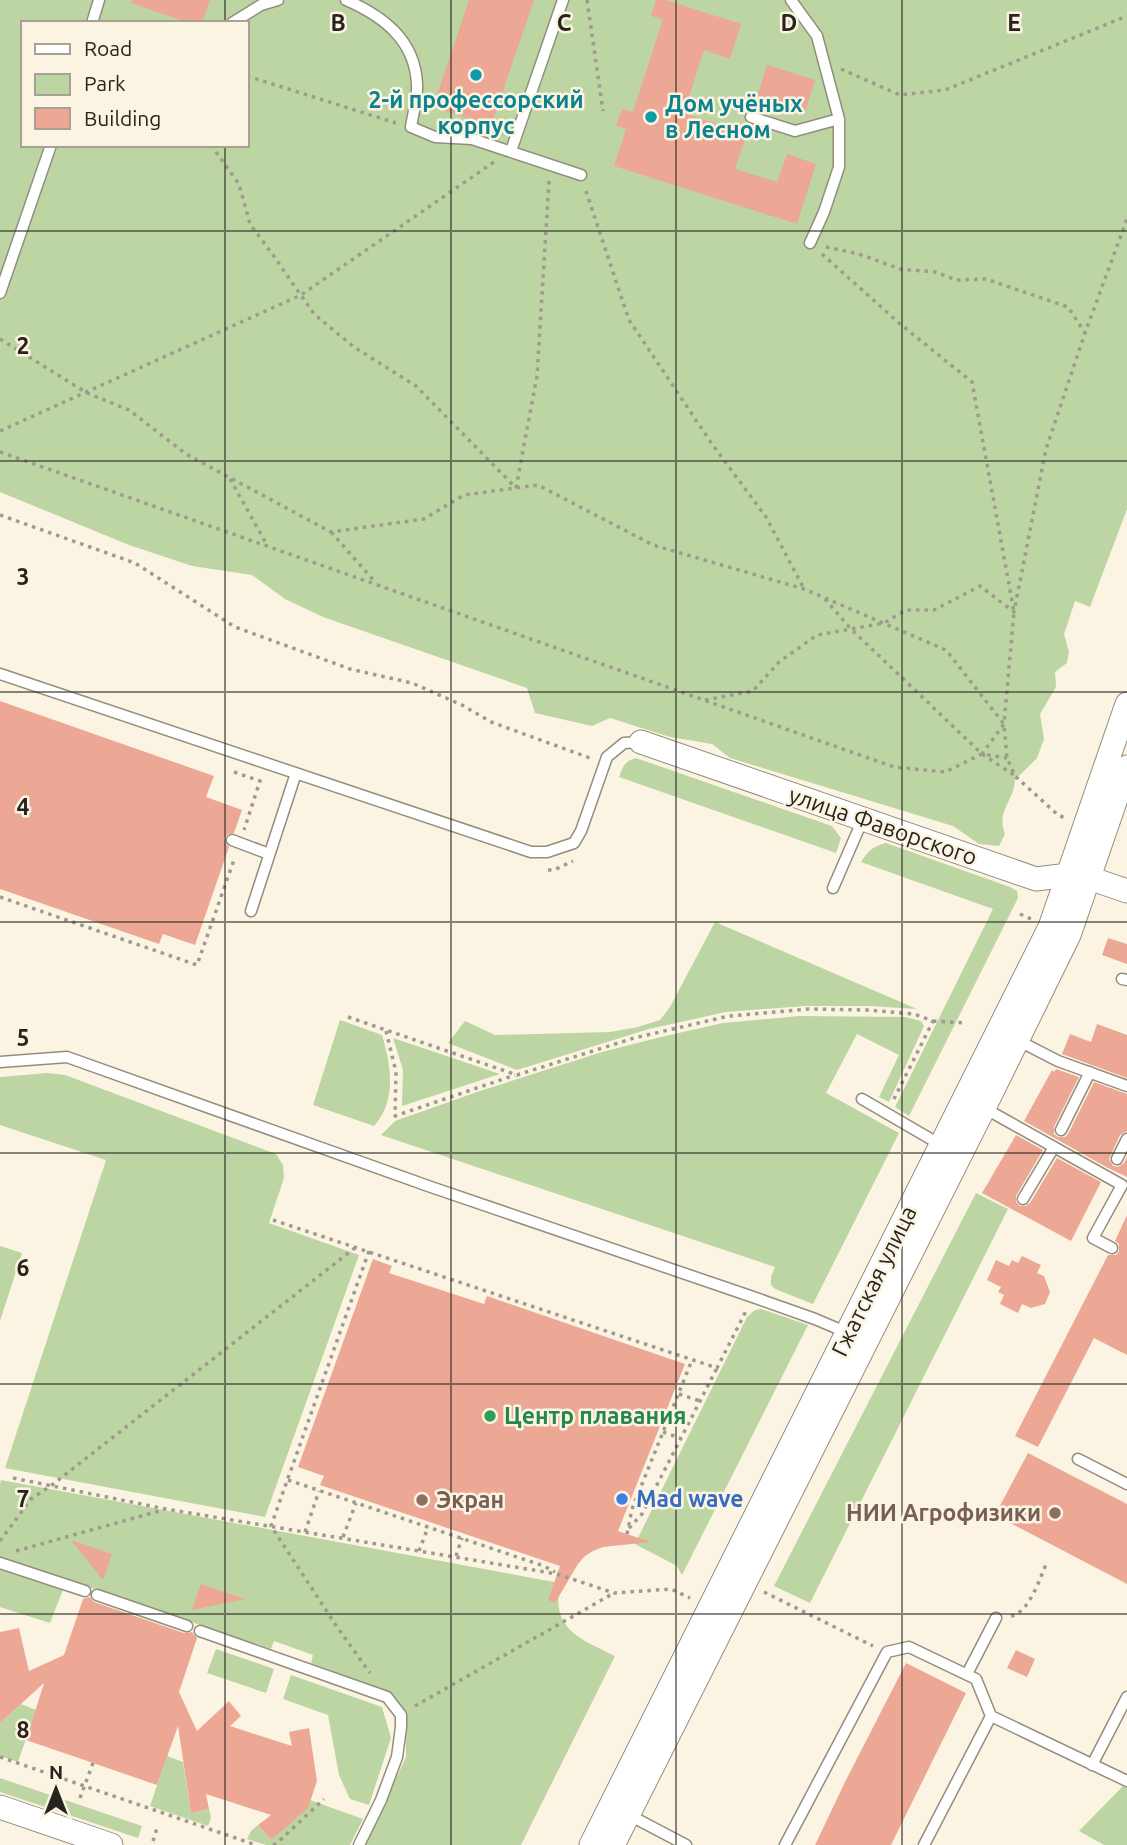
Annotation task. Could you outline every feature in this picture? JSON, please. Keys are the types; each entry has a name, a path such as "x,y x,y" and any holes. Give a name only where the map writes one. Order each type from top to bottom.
{"street":[{"name":"Гжатская улица","path":"613,1845 985,1108 1069,935 1079,876 1127,704"},
{"name":"улица Фаворского","path":"641,742 1036,878 1079,876 1127,891"},
{"name":"Гжатская улица","path":"591,1845 1050,927 1079,876 1127,767"},
{"path":"0,1807 111,1845"}],"lane":[{"path":"93,21 99,0"},
{"path":"235,21 261,5 278,0"},
{"path":"346,0 370,11 396,32 411,56 417,84 411,127 435,137 472,139 511,150 581,175"},
{"path":"511,150 563,0"},
{"path":"791,0 817,36 839,119 839,167 810,243"},
{"path":"751,117 795,131 839,119"},
{"path":"0,293 50,147"},
{"path":"0,674 531,852 547,852 574,843 581,831 607,757 624,743 641,742"},
{"path":"251,911 296,774"},
{"path":"833,888 863,819"},
{"path":"235,842 270,854"},
{"path":"1017,1040 1058,1061 1127,1086"},
{"path":"0,1062 67,1057 443,1191 754,1297 848,1333"},
{"path":"1061,1130 1090,1072"},
{"path":"862,1099 942,1145"},
{"path":"985,1108 1122,1185 1093,1238 1112,1248"},
{"path":"1117,1159 1127,1139"},
{"path":"1023,1199 1054,1147"},
{"path":"1078,1459 1127,1484"},
{"path":"0,1563 85,1591"},
{"path":"97,1595 187,1626"},
{"path":"967,1674 996,1618"},
{"path":"200,1631 387,1697 401,1714 397,1756 381,1800 359,1845"},
{"path":"785,1845 887,1652 909,1647 976,1679 991,1716 1127,1781"},
{"path":"1092,1765 1127,1697"},
{"path":"924,1845 991,1716"},
{"path":"629,1815 686,1845"}],"path":[{"path":"587,0 603,111"},
{"path":"823,61 900,95 944,90 1127,16"},
{"path":"248,76 411,127"},
{"path":"212,147 239,184 250,225 314,314 354,347 416,386 516,488"},
{"path":"0,432 301,295 511,150"},
{"path":"516,488 537,376 550,164"},
{"path":"581,175 629,320 712,444 766,517 804,589"},
{"path":"1015,776 1007,758 1003,724 1014,612 1046,449 1127,219"},
{"path":"810,243 859,254 900,270 936,272 957,280 986,279 1068,307 1085,333"},
{"path":"810,243 899,323 972,382 1014,612"},
{"path":"0,340 87,393 129,410 186,454 331,533 378,585"},
{"path":"0,452 894,767 944,772 982,754 1003,724"},
{"path":"229,477 267,546"},
{"path":"331,533 424,519 464,495 538,485 653,545 804,589 946,650 1003,724"},
{"path":"0,515 135,563 235,627 349,670 412,683 462,705 491,722 605,763"},
{"path":"703,700 753,691 779,662 817,635 884,623 906,610 934,610 981,586 1014,612"},
{"path":"824,597 851,629 982,754 1015,776 1058,816"},
{"path":"982,754 1007,758"},
{"path":"0,897 197,965 235,842 260,781 234,772"},
{"path":"539,869 554,870 577,859"},
{"path":"386,1031 396,1072 395,1115 634,1038 729,1016 808,1009 867,1010 914,1014 933,1021 965,1024"},
{"path":"348,1017 517,1074"},
{"path":"887,1113 933,1021"},
{"path":"274,1220 717,1368"},
{"path":"0,1541 31,1499 52,1486 356,1247"},
{"path":"271,1526 369,1251"},
{"path":"629,1528 642,1514 754,1297"},
{"path":"627,1534 632,1509 692,1360"},
{"path":"678,1394 700,1401"},
{"path":"663,1432 680,1438"},
{"path":"13,1478 166,1509 557,1574 614,1593 671,1589 697,1601"},
{"path":"287,1480 544,1566 557,1574"},
{"path":"305,1532 319,1491"},
{"path":"343,1538 355,1503"},
{"path":"13,1551 166,1509"},
{"path":"271,1526 387,1697"},
{"path":"419,1551 428,1527"},
{"path":"456,1557 462,1538"},
{"path":"996,1618 1018,1615 1028,1603 1047,1562"},
{"path":"762,1591 887,1652"},
{"path":"401,1714 614,1593"},
{"path":"0,1757 256,1845"},
{"path":"80,1798 93,1763"},
{"path":"273,1845 324,1799"},
{"path":"153,1841 158,1825"}],"green space":[{"path":"0,0 1127,0 1127,509 1090,607 1075,601 1064,634 1069,652 1067,663 1055,672 1056,687 1040,714 1044,739 1037,758 1015,780 1004,812 1005,834 999,846 979,844 953,826 730,758 712,744 670,737 610,718 592,726 535,713 527,688 323,617 285,599 252,575 192,566 129,545 0,492"},
{"path":"636,758 832,826 841,838 836,853 619,777 625,764"},
{"path":"886,843 1010,887 1017,891 1018,898 909,1116 895,1107 993,909 861,862 871,850"},
{"path":"715,922 917,1009 805,1006 726,1012 649,1029 517,1070 448,1043 465,1021 495,1035 610,1032 660,1020 670,1007"},
{"path":"799,1016 905,1017 921,1021 924,1026 889,1102 879,1097 899,1055 857,1034 826,1093 899,1133 813,1304 775,1289 771,1285 771,1277 775,1267 381,1135 395,1121 602,1052 723,1023"},
{"path":"340,1020 382,1035 388,1058 389,1094 374,1126 313,1105"},
{"path":"393,1038 500,1074 402,1106 403,1070"},
{"path":"48,1073 65,1075 276,1154 283,1165 284,1178 269,1223 359,1255 265,1517 5,1468 106,1160 0,1125 0,1077"},
{"path":"976,1193 1008,1209 810,1603 774,1586"},
{"path":"0,1246 22,1253 0,1321"},
{"path":"761,1309 808,1325 682,1575 677,1566 635,1544 747,1317 755,1310"},
{"path":"1,1480 560,1583 558,1599 564,1622 579,1637 615,1656 521,1845 365,1845 406,1757 406,1724 403,1711 390,1693 311,1663 313,1655 274,1641 271,1649 0,1557"},
{"path":"0,1568 63,1590 50,1623 0,1607"},
{"path":"216,1649 274,1669 266,1693 207,1673"},
{"path":"291,1675 382,1707 391,1738 369,1805 350,1799 339,1775 328,1715 283,1699"},
{"path":"21,1704 36,1710 18,1762 0,1756 0,1723"},
{"path":"167,1756 183,1762 191,1813 209,1809 211,1818 208,1826 150,1806"},
{"path":"0,1778 142,1826 138,1838 0,1792"},
{"path":"1127,1782 1127,1845 1104,1845 1079,1831"},
{"path":"310,1800 363,1819 350,1845 266,1845 247,1839 258,1825 271,1840"}],"building":[{"path":"132,0 210,0 203,21 183,21 131,3"},
{"name":"2-й профессорский корпус","path":"469,0 534,0 491,126 433,107"},
{"name":"Дом учёных в Лесном","path":"656,0 666,0 741,24 730,59 704,50 684,113 747,134 735,169 777,182 787,154 816,164 797,224 614,166 626,129 616,126 622,109 633,112 663,19 651,16"},
{"path":"767,65 815,80 804,115 756,100"},
{"path":"0,701 214,776 206,797 242,810 234,833 224,838 229,847 195,945 163,934 159,944 0,889"},
{"path":"1108,938 1127,944 1127,964 1102,955"},
{"path":"1097,1024 1127,1035 1127,1078 1062,1054 1070,1034 1091,1042"},
{"path":"1056,1069 1079,1077 1054,1127 1054,1134 1058,1137 1068,1134 1094,1082 1127,1094 1127,1131 1120,1135 1109,1159 1113,1166 1118,1167 1127,1157 1127,1177 1024,1121 1052,1070 1054,1072"},
{"path":"1016,1135 1043,1150 1016,1196 1016,1202 1020,1206 1030,1203 1057,1158 1101,1182 1071,1241 982,1193"},
{"path":"1127,1215 1127,1355 1094,1338 1038,1447 1015,1436 1108,1255 1116,1255 1119,1251 1119,1244 1115,1241"},
{"path":"1022,1256 1041,1265 1037,1273 1044,1276 1050,1292 1045,1304 1031,1308 1022,1304 1018,1313 1000,1304 1004,1295 998,1292 1001,1287 987,1280 996,1260 1009,1266 1012,1260 1018,1263"},
{"name":"Центр плавания","path":"373,1259 392,1266 389,1273 484,1304 487,1296 685,1364 618,1531 651,1542 603,1547 585,1556 555,1603 548,1600 560,1566 320,1485 324,1476 298,1467"},
{"path":"1028,1453 1127,1504 1127,1584 995,1515"},
{"path":"71,1540 112,1554 103,1580"},
{"path":"201,1584 245,1599 192,1610"},
{"path":"90,1597 94,1602 184,1633 192,1632 197,1638 179,1692 197,1731 229,1701 241,1716 230,1726 292,1746 289,1732 309,1728 317,1781 308,1808 271,1840 258,1825 271,1815 206,1794 209,1809 191,1813 178,1726 157,1785 26,1740 44,1683 0,1723 0,1632 19,1628 29,1671 64,1655 83,1599"},
{"path":"1016,1650 1035,1659 1027,1677 1007,1668"},
{"path":"906,1663 966,1693 891,1845 815,1845 845,1782"}],"place":[{"name":"2-й профессорский корпус","path":"476,75"},
{"name":"Дом учёных в Лесном","path":"651,117"},
{"name":"Центр плавания","path":"490,1416"},
{"name":"Mad wave","path":"622,1499"},
{"name":"Экран","path":"422,1500"},
{"name":"НИИ Агрофизики","path":"1055,1513"}]}
